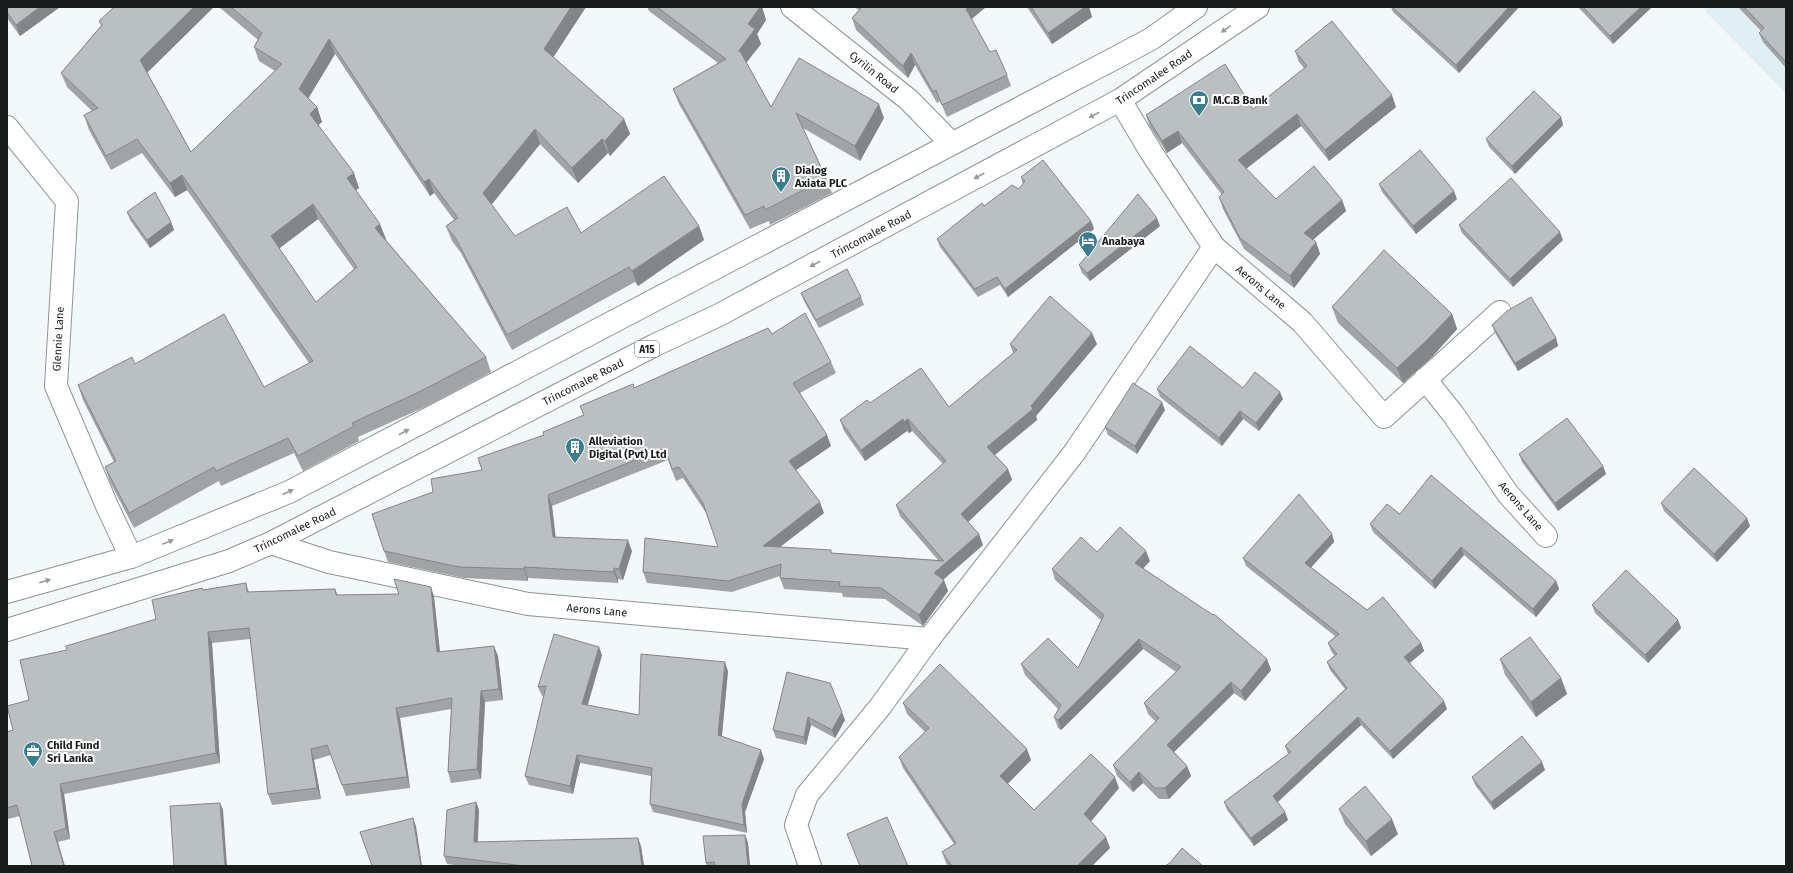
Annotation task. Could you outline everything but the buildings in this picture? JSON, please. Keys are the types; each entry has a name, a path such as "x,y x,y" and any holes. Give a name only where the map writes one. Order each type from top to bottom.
{"main road":[{"name":"Cyrilin Road","path":"792,7 909,100 951,143"},
{"path":"7,592 131,557 289,492 1151,39 1196,7"},
{"name":"Trincomalee Road","path":"7,630 229,561 271,543 655,345 719,315 1120,100 1258,7"},
{"name":"Aerons Lane","path":"1120,100 1151,152 1214,247 1302,322 1384,417 1500,312"},
{"name":"Glennie Lane","path":"7,127 67,201 56,386 107,506 131,557"},
{"path":"810,866 796,825 808,795 880,707 929,638 1074,452 1214,247"},
{"name":"Aerons Lane","path":"1426,379 1453,414 1508,494 1546,536"},
{"name":"Aerons Lane","path":"271,543 329,562 528,604 929,638"}],"shaded area":[{"path":"1708,7 1786,7 1786,93 1705,11"}],"place":[{"name":"M.C.B Bank","path":"1199,117"},
{"name":"Dialog Axiata PLC","path":"781,193"},
{"name":"Anabaya","path":"1088,258"},
{"name":"Alleviation Digital (Pvt) Ltd","path":"575,464"},
{"name":"Child Fund Sri Lanka","path":"33,768"}]}
